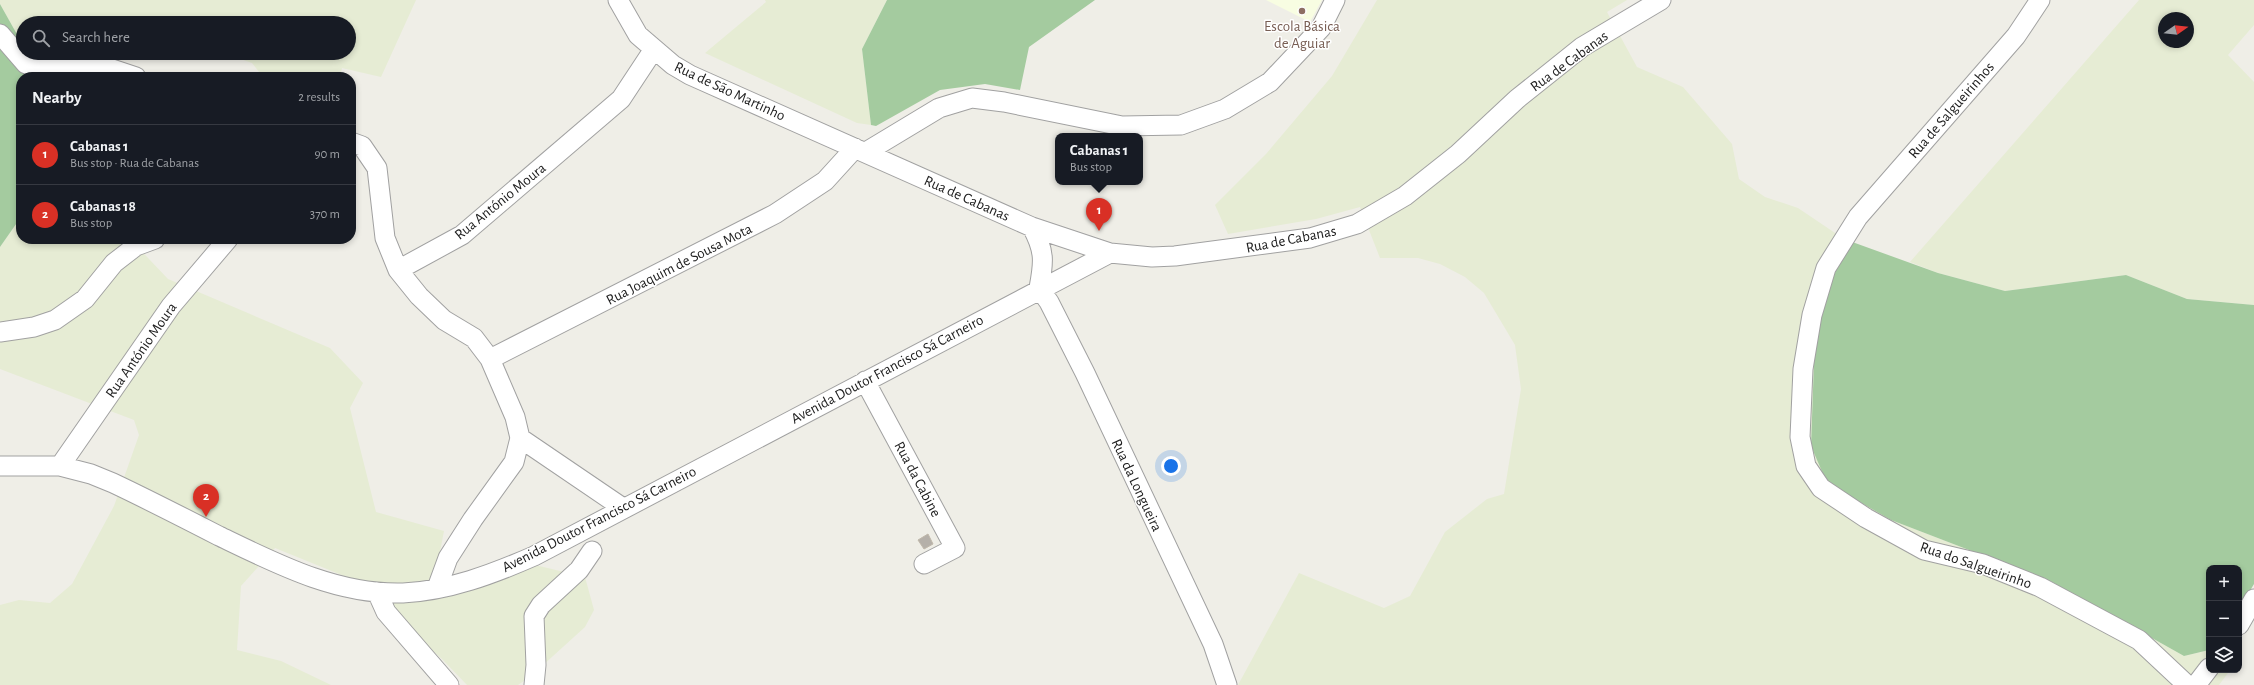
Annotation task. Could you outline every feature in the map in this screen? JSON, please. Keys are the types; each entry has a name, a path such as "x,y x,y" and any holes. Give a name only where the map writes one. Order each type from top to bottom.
{"street":[{"name":"Rua de São Martinho","path":"618,0 638,35 673,65 690,75 861,150"},
{"name":"Rua Joaquim de Sousa Mota","path":"490,359 775,214 825,181 861,150 939,108 972,98 1004,102 1122,126 1181,125 1225,109 1270,82 1321,28 1335,0"},
{"name":"Rua de Cabanas","path":"861,150 1032,227 1110,253 1152,257 1235,249 1310,238 1357,224 1406,196 1458,154 1517,99 1582,47 1661,0"},
{"name":"Rua de Salgueirinhos","path":"1858,217 2016,36 2040,0"},
{"path":"0,34 16,52"},
{"name":"Rua António Moura","path":"398,270 462,235 620,99 654,50"},
{"path":"23,60 26,64 58,70 79,65 100,65 121,72"},
{"path":"356,144 362,146 377,168 385,238 398,270 419,296 444,320 474,338 490,359 515,417 520,438 514,462 473,519 448,558 436,588"},
{"name":"Rua do Salgueirinho","path":"1858,217 1826,268 1812,315 1803,368 1800,437 1806,466 1821,488 1866,518 1924,550 1982,564 2040,587 2139,640 2187,685"},
{"path":"1032,227 1040,243 1044,262 1040,288"},
{"path":"0,332 34,327 55,320 85,300 114,263 136,246 141,244"},
{"name":"Rua António Moura","path":"60,466 171,306 224,244"},
{"name":"Avenida Doutor Francisco Sá Carneiro","path":"0,466 60,466 91,474 113,483 256,554 312,578 344,587 377,592 404,593 436,588 508,567 1040,288 1098,261 1110,253"},
{"name":"Rua da Longueira","path":"1040,288 1049,302 1085,373 1213,644 1227,685"},
{"name":"Rua da Cabine","path":"865,381 955,548 924,564"},
{"path":"520,438 623,508"},
{"path":"534,685 536,665 534,616 541,605 579,570 592,551"},
{"path":"377,592 386,612 448,685"},
{"path":"2242,620 2254,599"},
{"path":"2196,685 2206,672"}],"shaded area":[{"path":"0,0 416,0 381,77 342,68 341,72 259,72 252,63 243,60 356,60 356,16 16,16 16,33 0,4"},
{"path":"765,0 887,0 862,49 871,125 857,123 705,53 766,2"},
{"name":"Escola Básica de Aguiar","path":"1266,0 1322,0 1310,22"},
{"path":"1377,0 1627,0 1607,12 1637,67 1683,87 1732,144 1739,179 1765,197 1798,208 1844,239 1825,261 1814,362 1811,446 1891,520 2052,582 2184,656 2206,651 2206,673 2228,673 2219,685 1238,685 1299,573 1384,608 1410,596 1445,532 1487,499 1504,494 1521,389 1515,345 1484,293 1465,277 1440,264 1418,258 1380,258 1360,207 1316,219 1228,234 1215,205 1266,154 1332,76"},
{"path":"2139,0 2254,0 2254,25 2228,55 2254,82 2254,305 2187,299 2126,275 2005,291 1938,273 1910,262"},
{"path":"16,224 16,244 135,244 168,279 330,348 363,383 350,408 376,512 444,531 438,562 440,595 535,565 585,577 594,610 585,627 531,676 518,685 467,685 442,659 349,578 275,548 241,586 237,650 281,661 331,685 0,685 0,605 19,600 50,603 72,584 114,506 139,435 134,420 0,369 0,247"}],"green space":[{"path":"887,0 1095,0 1029,47 1020,90 985,84 940,90 876,126 871,125 862,49"},
{"path":"0,4 16,33 16,60 31,60 37,72 16,72 16,224 0,247"},
{"path":"1844,239 1938,273 2005,291 2126,275 2187,299 2254,305 2254,584 2242,604 2242,565 2206,565 2206,651 2184,656 2052,582 1891,520 1827,483 1811,446 1814,362 1825,261"}],"building":[{"path":"928,534 933,544 924,549 918,540"}],"place":[{"name":"Escola Básica de Aguiar","path":"1302,11"},
{"name":"Cabanas 1","path":"1099,231"},
{"name":"Cabanas 18","path":"206,517"}]}
